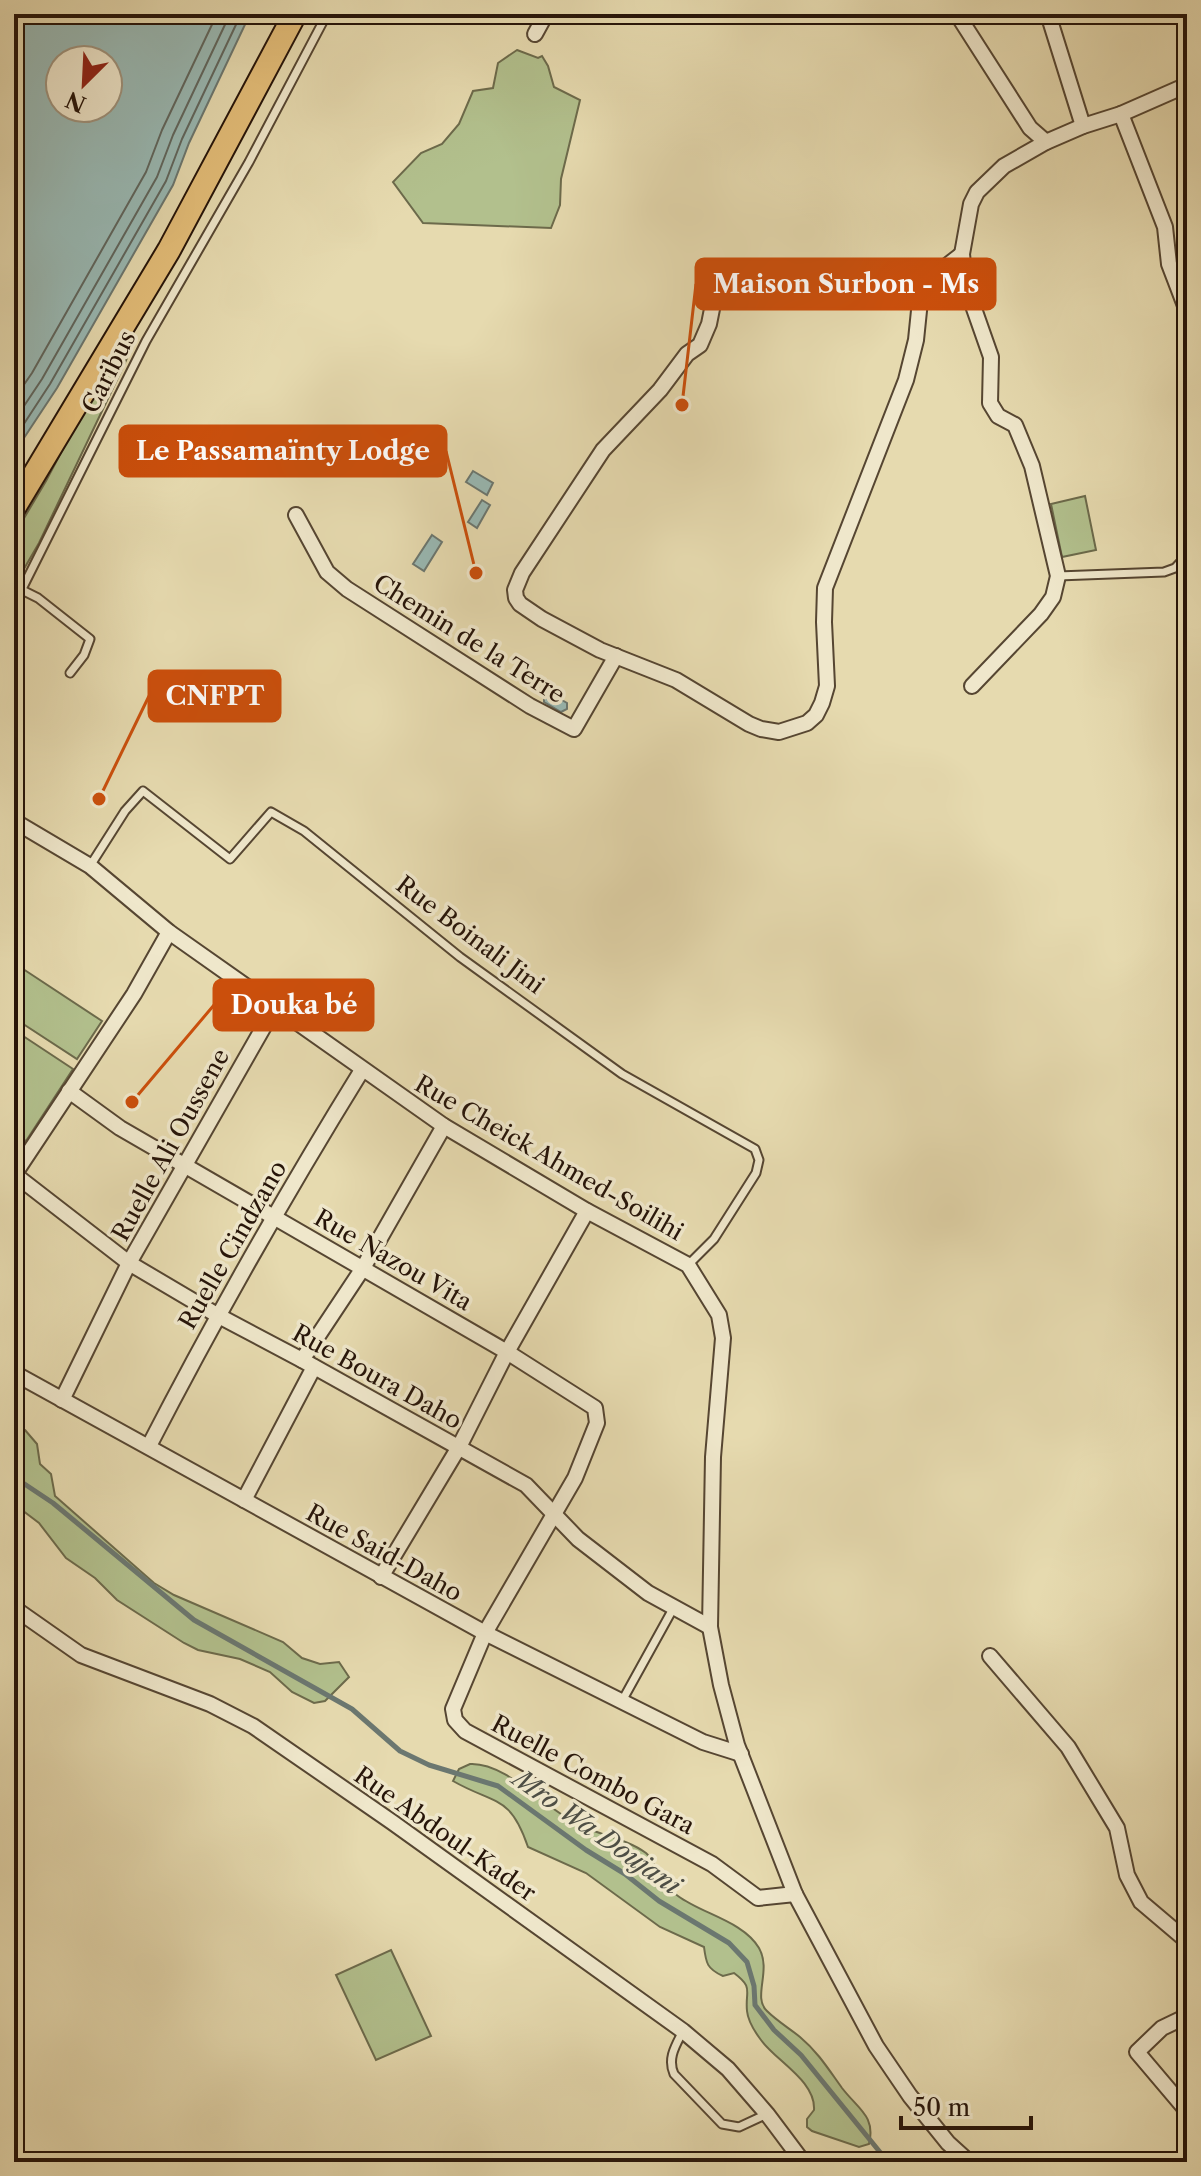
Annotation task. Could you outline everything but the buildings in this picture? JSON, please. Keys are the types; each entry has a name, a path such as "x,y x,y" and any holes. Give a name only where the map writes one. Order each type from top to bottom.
{"main road":[{"path":"14,508 169,250 295,14"}],"street":[{"path":"535,34 546,14"},
{"path":"957,14 1030,128 1046,142"},
{"path":"1048,14 1083,126"},
{"path":"972,686 1041,614 1053,597 1058,576 1032,466 1015,425 998,416 990,403 991,357 965,283 962,254 971,204 977,192 1004,166 1046,142 1187,85"},
{"path":"1121,114 1165,227 1169,264 1187,311"},
{"path":"713,304 700,345 687,354 660,390 603,450 517,584 516,598 529,611 584,643 676,680 761,729 779,732 796,729 816,715 827,686 825,599 833,563 906,380 916,340 921,291 926,282 962,254"},
{"name":"Chemin de la Terre","path":"296,515 327,572 347,589 530,706 574,729 616,656"},
{"name":"Rue Cheick Ahmed-Soilihi","path":"14,821 90,866 169,932 444,1126 587,1211 688,1265 719,1315 723,1338 713,1457 710,1627 721,1685 741,1754 795,1894 876,2046 910,2096 948,2143 969,2162"},
{"path":"14,1174 134,994 169,932"},
{"name":"Ruelle Ali Oussene","path":"62,1400 129,1263 275,1007"},
{"name":"Ruelle Cindzano","path":"149,1446 273,1216 362,1070"},
{"name":"Rue Nazou Vita","path":"69,1091 120,1128 507,1352 595,1408 597,1423 592,1441 555,1515"},
{"path":"244,1500 308,1363 444,1126"},
{"name":"Rue Boura Daho","path":"14,1174 129,1263 217,1315 526,1485 578,1539 648,1593 710,1627"},
{"path":"381,1577 459,1447 507,1352 587,1211"},
{"name":"Rue Said-Daho","path":"14,1373 485,1633 703,1742 741,1754"},
{"path":"485,1633 555,1515"},
{"name":"Rue Abdoul-Kader","path":"16,1615 81,1655 210,1704 253,1726 392,1822 683,2031 728,2069 803,2162"},
{"name":"Ruelle Combo Gara","path":"485,1633 453,1709 455,1720 465,1731 712,1864 758,1898 795,1894"},
{"path":"990,1656 1068,1747 1117,1828 1127,1875 1141,1902 1187,1941"},
{"path":"1187,2016 1162,2028 1137,2052 1187,2111"}],"lane":[{"name":"Caribus","path":"14,605 146,341 249,162 327,14"},
{"path":"1058,576 1164,572 1175,568 1187,555"},
{"path":"22,590 38,598 90,639 84,655 70,673"},
{"name":"Rue Boinali Jini","path":"90,866 125,811 143,791 230,859 271,812 304,831 460,957 622,1074 755,1149 759,1160 751,1182 714,1239 688,1265"},
{"path":"622,1701 674,1607"},
{"path":"683,2031 673,2050 670,2065 674,2074 722,2124 739,2127 767,2114"}],"green space":[{"path":"517,50 538,58 542,56 554,87 580,100 561,179 560,205 551,228 423,223 393,182 421,153 442,144 459,124 473,91 493,88 498,63"},
{"path":"123,351 127,358 124,365 39,543 14,586 14,535 103,373 118,352"},
{"path":"1085,496 1096,550 1062,557 1051,504"},
{"path":"14,963 102,1021 77,1059 14,1018"},
{"path":"14,1030 73,1069 26,1141 14,1133"},
{"path":"25,1430 37,1444 40,1464 51,1474 55,1496 154,1583 174,1595 283,1642 302,1658 320,1664 339,1662 349,1677 325,1701 314,1703 292,1692 270,1672 240,1659 198,1650 117,1600 95,1578 66,1558 39,1523 14,1504 14,1431"},
{"path":"470,1764 497,1770 579,1825 639,1848 649,1856 662,1881 676,1894 733,1924 752,1939 759,1948 764,1966 763,2005 812,2049 864,2113 870,2126 869,2144 859,2147 807,2127 807,2119 814,2110 809,2090 754,2030 748,2015 746,1986 740,1978 734,1973 723,1976 714,1971 707,1961 704,1947 660,1927 586,1873 528,1847 515,1818 507,1809 453,1781 459,1769"},
{"path":"391,1950 431,2036 376,2060 336,1975"}],"water":[{"path":"14,14 250,14 189,143 173,185 57,388 14,453"},
{"path":"473,471 493,483 487,495 466,482"},
{"path":"482,500 490,505 477,528 468,522"},
{"path":"432,535 442,542 424,571 413,564"},
{"path":"550,693 567,703 567,709 561,712 544,702 544,696"}],"waterway":[{"name":"Mro Wa Doujani","path":"14,1477 53,1503 194,1620 352,1709 400,1751 429,1765 498,1786 659,1901 729,1943 747,1962 754,1986 755,2005 774,2030 801,2055 888,2162"}],"place":[{"name":"Maison Surbon - Ms","path":"682,405"},
{"name":"Le Passamaïnty Lodge","path":"476,573"},
{"name":"CNFPT","path":"99,799"},
{"name":"Douka bé","path":"132,1102"}]}
